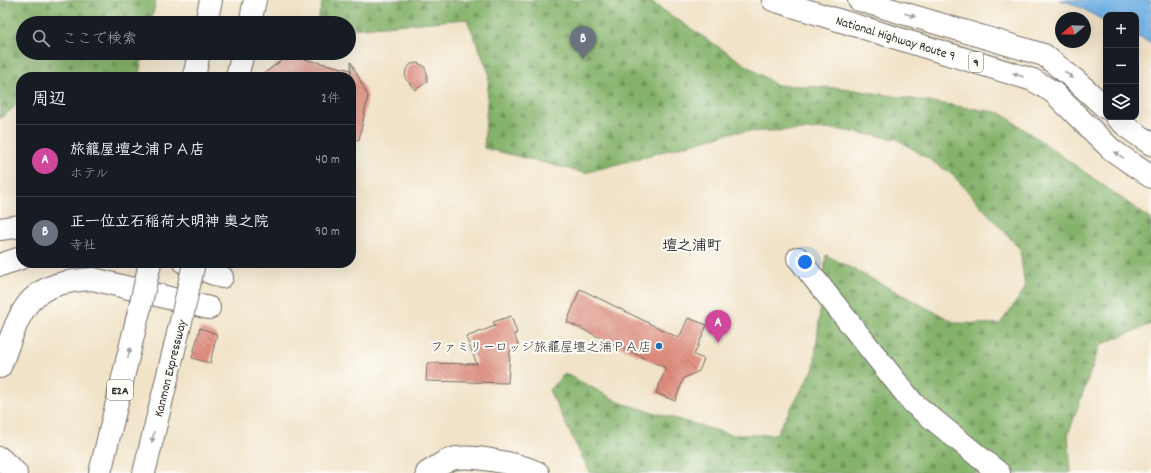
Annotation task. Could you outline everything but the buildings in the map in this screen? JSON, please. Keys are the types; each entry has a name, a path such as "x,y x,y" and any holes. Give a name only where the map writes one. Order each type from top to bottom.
{"main road":[{"path":"208,16 212,0"},
{"path":"252,16 255,0"},
{"name":"National Highway Route 9","path":"773,0 1033,80 1053,92 1112,150 1151,177"},
{"name":"National Highway Route 9","path":"859,0 1044,55 1103,105"},
{"path":"195,72 198,60"},
{"path":"238,72 241,60"},
{"path":"1119,120 1151,144"},
{"path":"0,229 16,227"},
{"path":"798,258 913,403 999,473"},
{"path":"0,265 16,260"},
{"name":"E2A","path":"100,473 149,268"},
{"name":"Kanmon Expressway","path":"144,473 193,268"},
{"path":"198,268 222,277"},
{"path":"0,367 17,322 32,298 42,290 75,280 93,279 209,308"},
{"path":"85,473 122,382"},
{"path":"0,458 16,473"},
{"path":"427,473 442,463 453,459 491,460 532,470 538,473"}],"green space":[{"path":"0,0 156,0 153,16 16,16 16,60 142,60 139,72 16,72 16,105 0,119"},
{"path":"323,0 648,0 776,85 842,88 1001,113 1151,219 1151,324 1100,345 1068,435 1071,472 1068,473 590,473 549,390 565,373 621,403 733,435 776,434 814,368 826,255 956,323 1000,324 1025,289 1020,249 952,174 897,139 834,129 734,132 585,173 484,148 489,73 467,19 356,28 356,16 319,16"}],"water":[{"path":"1060,0 1151,0 1151,43 1139,37 1139,12 1103,12 1103,20 1091,14 1091,12"}],"place":[{"name":"正一位立石稲荷大明神 奥之院","path":"583,59"},
{"name":"旅籠屋壇之浦ＰＡ店","path":"718,343"},
{"name":"ファミリーロッジ旅籠屋壇之浦ＰＡ店","path":"659,346"}],"district":[{"name":"壇之浦町","path":"692,245"}]}
